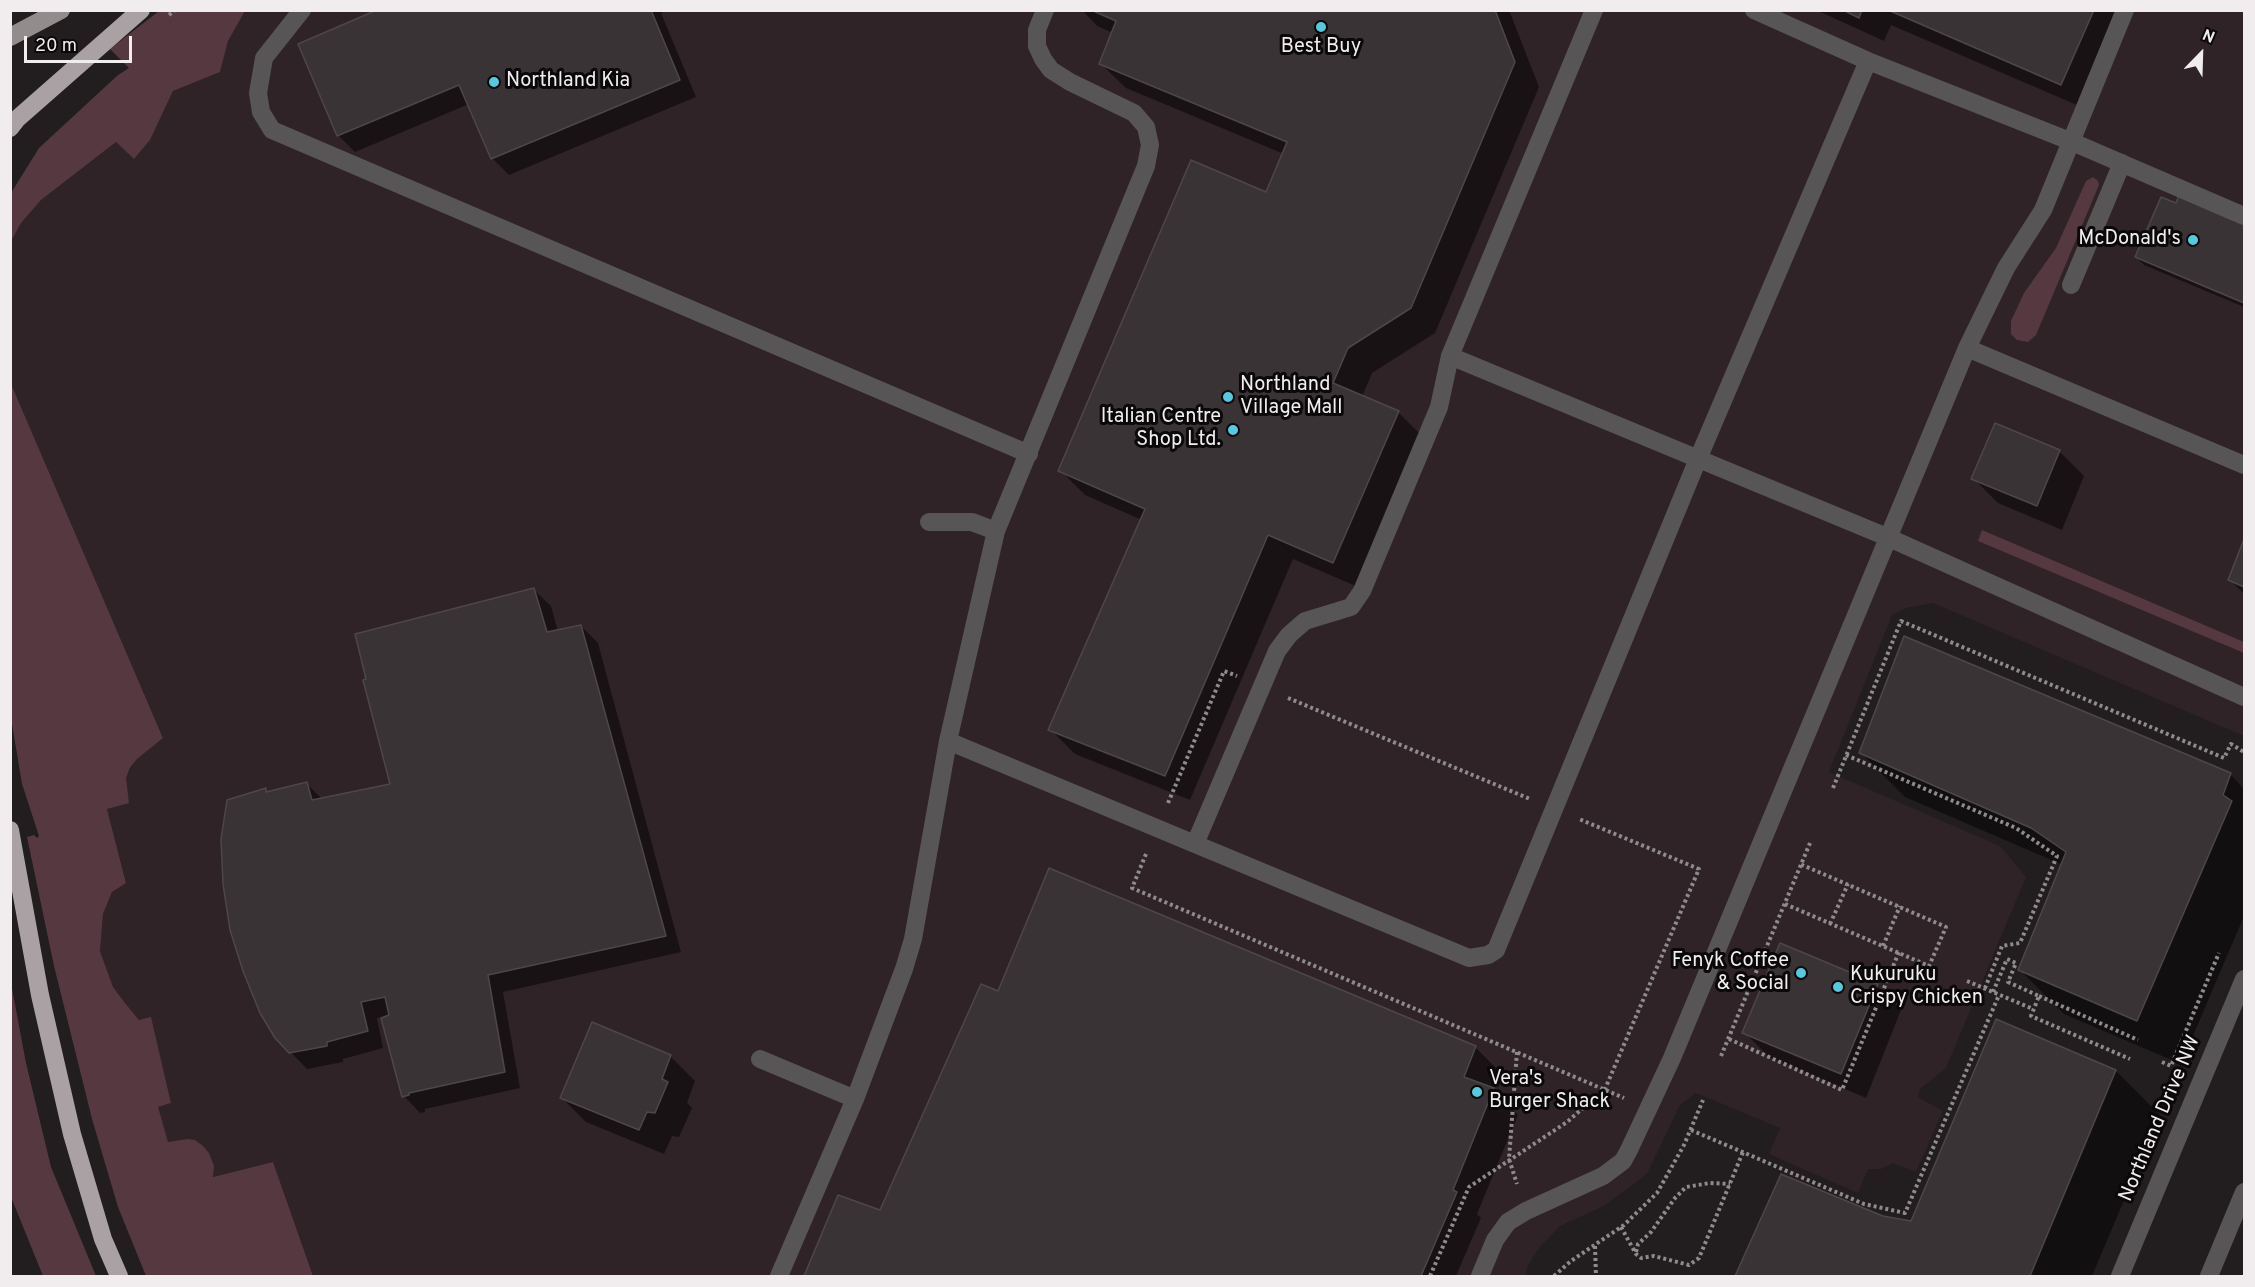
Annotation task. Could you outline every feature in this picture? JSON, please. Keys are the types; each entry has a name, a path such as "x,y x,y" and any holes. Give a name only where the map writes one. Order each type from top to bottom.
{"highway":[{"path":"10,128 17,119 141,10"},
{"path":"10,830 40,995 72,1134 103,1239 119,1276"}],"main road":[{"path":"10,37 61,10"}],"street":[{"path":"302,10 264,58 258,93 261,112 272,130 1029,454"},
{"path":"779,1276 855,1099 913,939 948,741 996,531 1146,166 1149,145 1146,127 1134,113 1070,82 1051,70 1037,45 1037,30 1045,10"},
{"path":"1195,844 1277,651 1289,635 1305,621 1351,607 1362,591 1439,407 1450,356 1594,10"},
{"path":"1754,10 1868,61 2070,141 2244,216"},
{"path":"1480,1276 1495,1240 1508,1222 1526,1211 1603,1176 1623,1161 1629,1150 1672,1058 1967,348 2006,268 2043,210 2125,10"},
{"path":"948,741 1469,958 1488,955 1496,950 1698,459 1868,61"},
{"path":"2071,285 2122,163"},
{"path":"1967,348 2244,465"},
{"path":"1450,356 1887,537 2244,697"},
{"path":"929,522 972,522 996,531"},
{"name":"Northland Drive NW","path":"2120,1276 2244,979"},
{"path":"760,1059 855,1099"},
{"path":"2209,1276 2244,1192"}],"path":[{"path":"1833,788 1901,621 2224,758 2231,744 2244,752"},
{"path":"1430,1276 1469,1187 1567,1122 1605,1089 1699,869 1224,671 1132,888 1605,1089 1628,1100"},
{"path":"1846,755 2016,828 2057,856 2020,943 2002,946 1985,988"},
{"path":"1721,1056 1809,843"},
{"path":"1785,904 1929,966 1946,927 1800,864"},
{"path":"1830,924 1848,884"},
{"path":"1883,946 1900,906"},
{"path":"1728,1039 1842,1090 1899,952"},
{"path":"2162,1062 2171,1066 2219,953"},
{"path":"1993,992 2007,958 2016,963 2008,982 2138,1040"},
{"path":"1967,981 2033,1009"},
{"path":"1691,1130 1864,1204 1905,1213 1999,995"},
{"path":"2039,996 2031,1016 2130,1059"},
{"path":"1516,1052 1509,1160 1526,1211"},
{"path":"1554,1276 1570,1261 1621,1227 1657,1193 1684,1145 1703,1100"},
{"path":"1621,1227 1636,1254 1641,1258 1654,1256 1689,1265 1699,1258 1743,1152"},
{"path":"1636,1254 1638,1244 1651,1232 1674,1198 1686,1187 1710,1183 1731,1184"},
{"path":"1595,1245 1596,1276"}],"shaded area":[{"path":"159,11 245,11 228,41 220,72 173,91 150,140 134,159 116,142 41,200 21,223 11,241 11,193 39,148 118,75 129,68 110,49"},
{"path":"245,11 2244,11 2244,736 1933,603 1906,608 1892,615 1829,772 2000,846 2026,877 1946,1068 1920,1089 1918,1097 1943,1111 1916,1172 1893,1163 1881,1169 1868,1169 1858,1193 1769,1154 1780,1128 1696,1093 1680,1105 1647,1174 1604,1206 1560,1226 1539,1248 1527,1267 1526,1276 313,1276 273,1162 212,1177 168,1142 157,1107 171,1103 151,1018 139,1020 125,1003 113,987 100,951 103,914 112,892 126,882 107,809 137,759 163,737 11,385 11,241 21,223 41,200 116,142 134,159 150,140 173,91 220,72 228,41"},
{"path":"2093,177 2099,185 2036,335 2028,342 2017,340 2011,334 2011,321 2024,293 2056,248 2086,181"},
{"path":"11,384 163,738 137,759 130,768 126,778 129,803 107,809 126,883 112,892 103,914 100,951 113,987 125,1003 139,1020 151,1017 171,1103 158,1107 168,1142 188,1139 195,1140 203,1146 209,1153 214,1166 213,1177 273,1162 313,1276 146,1276 118,1207 92,1119 54,966 27,837 34,835 37,838 39,836 22,784 11,718"},
{"path":"1982,530 2244,642 2244,653 1978,541"},
{"path":"11,983 26,1063 51,1167 96,1276 43,1276 11,1197"}],"building":[{"name":"Northland Kia","path":"377,10 651,10 680,80 491,159 459,85 337,136 298,44"},
{"name":"Northland Village Mall","path":"1091,10 1495,10 1515,62 1411,308 1348,348 1333,383 1399,411 1333,563 1268,535 1165,776 1048,730 1145,509 1058,471 1191,160 1266,192 1287,142 1099,64 1116,21"},
{"path":"1843,10 1862,10 1859,18"},
{"path":"1888,10 2094,10 2061,85"},
{"name":"McDonald's","path":"2179,195 2244,224 2244,303 2135,257 2161,197 2176,203"},
{"path":"1995,423 2060,450 2037,506 1971,479"},
{"path":"2244,539 2244,587 2228,580"},
{"path":"534,588 547,632 581,625 666,936 488,975 505,1072 409,1093 402,1097 381,1018 389,1015 385,997 361,1002 368,1031 327,1042 327,1046 289,1053 275,1038 260,1013 230,930 223,884 221,839 227,800 266,788 266,792 307,782 312,800 390,784 363,680 366,679 355,634"},
{"path":"1904,636 2231,773 2223,795 2232,801 2137,1021 2018,970 2066,852 2031,828 1859,753"},
{"path":"1049,868 1476,1046 1464,1077 1494,1088 1453,1190 1457,1192 1421,1276 804,1276 838,1195 880,1210 981,984 998,991"},
{"path":"1780,943 1878,984 1841,1074 1742,1033"},
{"path":"1996,1019 2116,1070 2030,1276 1735,1276 1781,1174 1883,1216 1911,1221"},
{"path":"592,1022 671,1055 662,1079 668,1082 655,1113 647,1112 639,1130 560,1098"}],"place":[{"name":"Best Buy","path":"1321,27"},
{"name":"Northland Kia","path":"494,82"},
{"name":"McDonald's","path":"2193,240"},
{"name":"Northland Village Mall","path":"1228,397"},
{"name":"Italian Centre Shop Ltd.","path":"1233,430"},
{"name":"Fenyk Coffee & Social","path":"1801,973"},
{"name":"Kukuruku Crispy Chicken","path":"1838,987"},
{"name":"Vera's Burger Shack","path":"1477,1092"}]}
